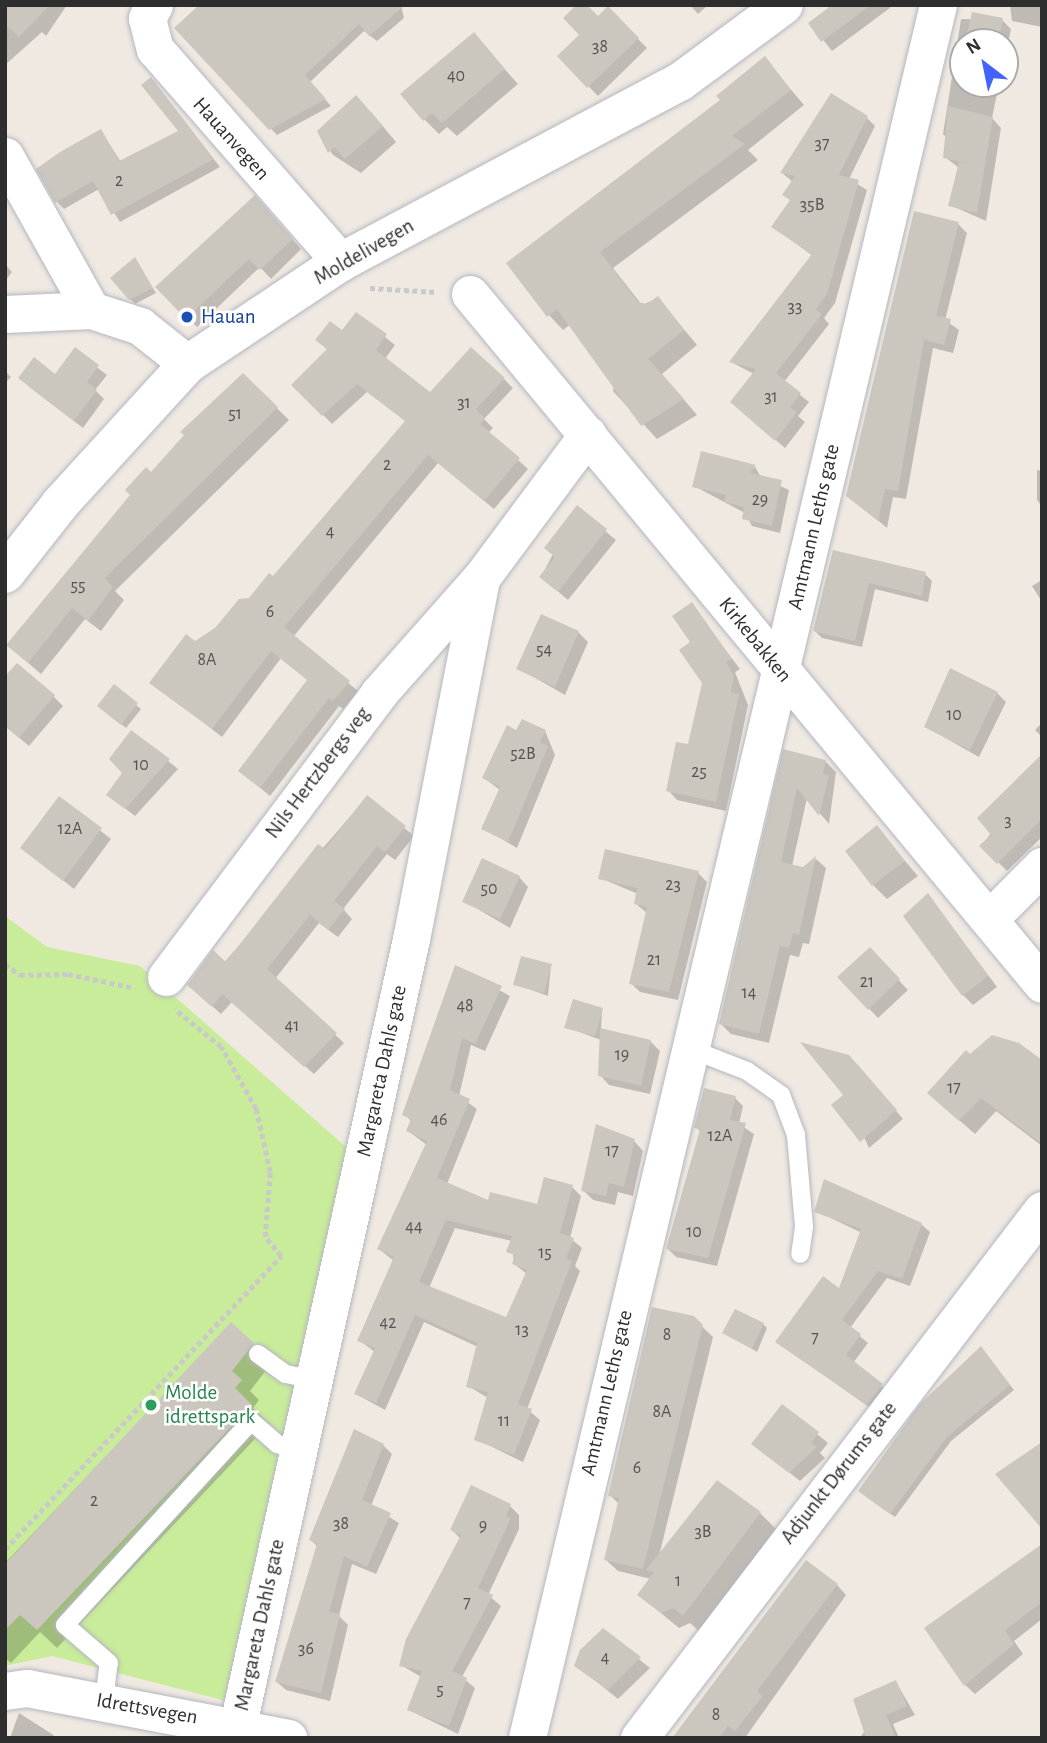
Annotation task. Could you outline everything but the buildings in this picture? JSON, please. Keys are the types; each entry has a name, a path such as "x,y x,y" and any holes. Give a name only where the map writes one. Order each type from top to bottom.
{"main road":[{"name":"Moldelivegen","path":"5,574 60,504 188,364 680,82 784,5"}],"street":[{"name":"Hauanvegen","path":"154,5 147,18 155,49 349,272"},
{"name":"Amtmann Leths gate","path":"527,1738 688,1048 939,5"},
{"path":"5,156 90,310"},
{"name":"Kirkebakken","path":"470,294 1042,984"},
{"path":"5,314 90,310 140,326 188,364"},
{"name":"Margareta Dahls gate","path":"237,1731 411,939 481,578 588,434"},
{"name":"Nils Hertzbergs veg","path":"158,991 379,692 481,578"},
{"path":"990,918 1042,866"},
{"name":"Adjunkt Dørums gate","path":"639,1738 1042,1210"},
{"name":"Idrettsvegen","path":"5,1691 27,1688 104,1701 237,1731 288,1738"}],"lane":[{"path":"688,1048 747,1071 781,1095 796,1135 804,1227 800,1254"},
{"path":"258,1354 286,1374 314,1380"},
{"path":"104,1701 109,1664 65,1625 251,1421 277,1444 299,1451"}],"path":[{"path":"349,272 470,294"},
{"path":"5,964 20,975 99,978 158,991 228,1058 242,1078 265,1141 270,1206 265,1237 281,1256 5,1549"},
{"path":"222,1318 229,1324"}],"green space":[{"name":"Molde idrettspark","path":"5,916 47,947 140,966 354,1154 230,1702 52,1656 5,1666"}],"place":[{"name":"Hauan","path":"187,317"},
{"name":"Molde idrettspark","path":"151,1405"}]}
